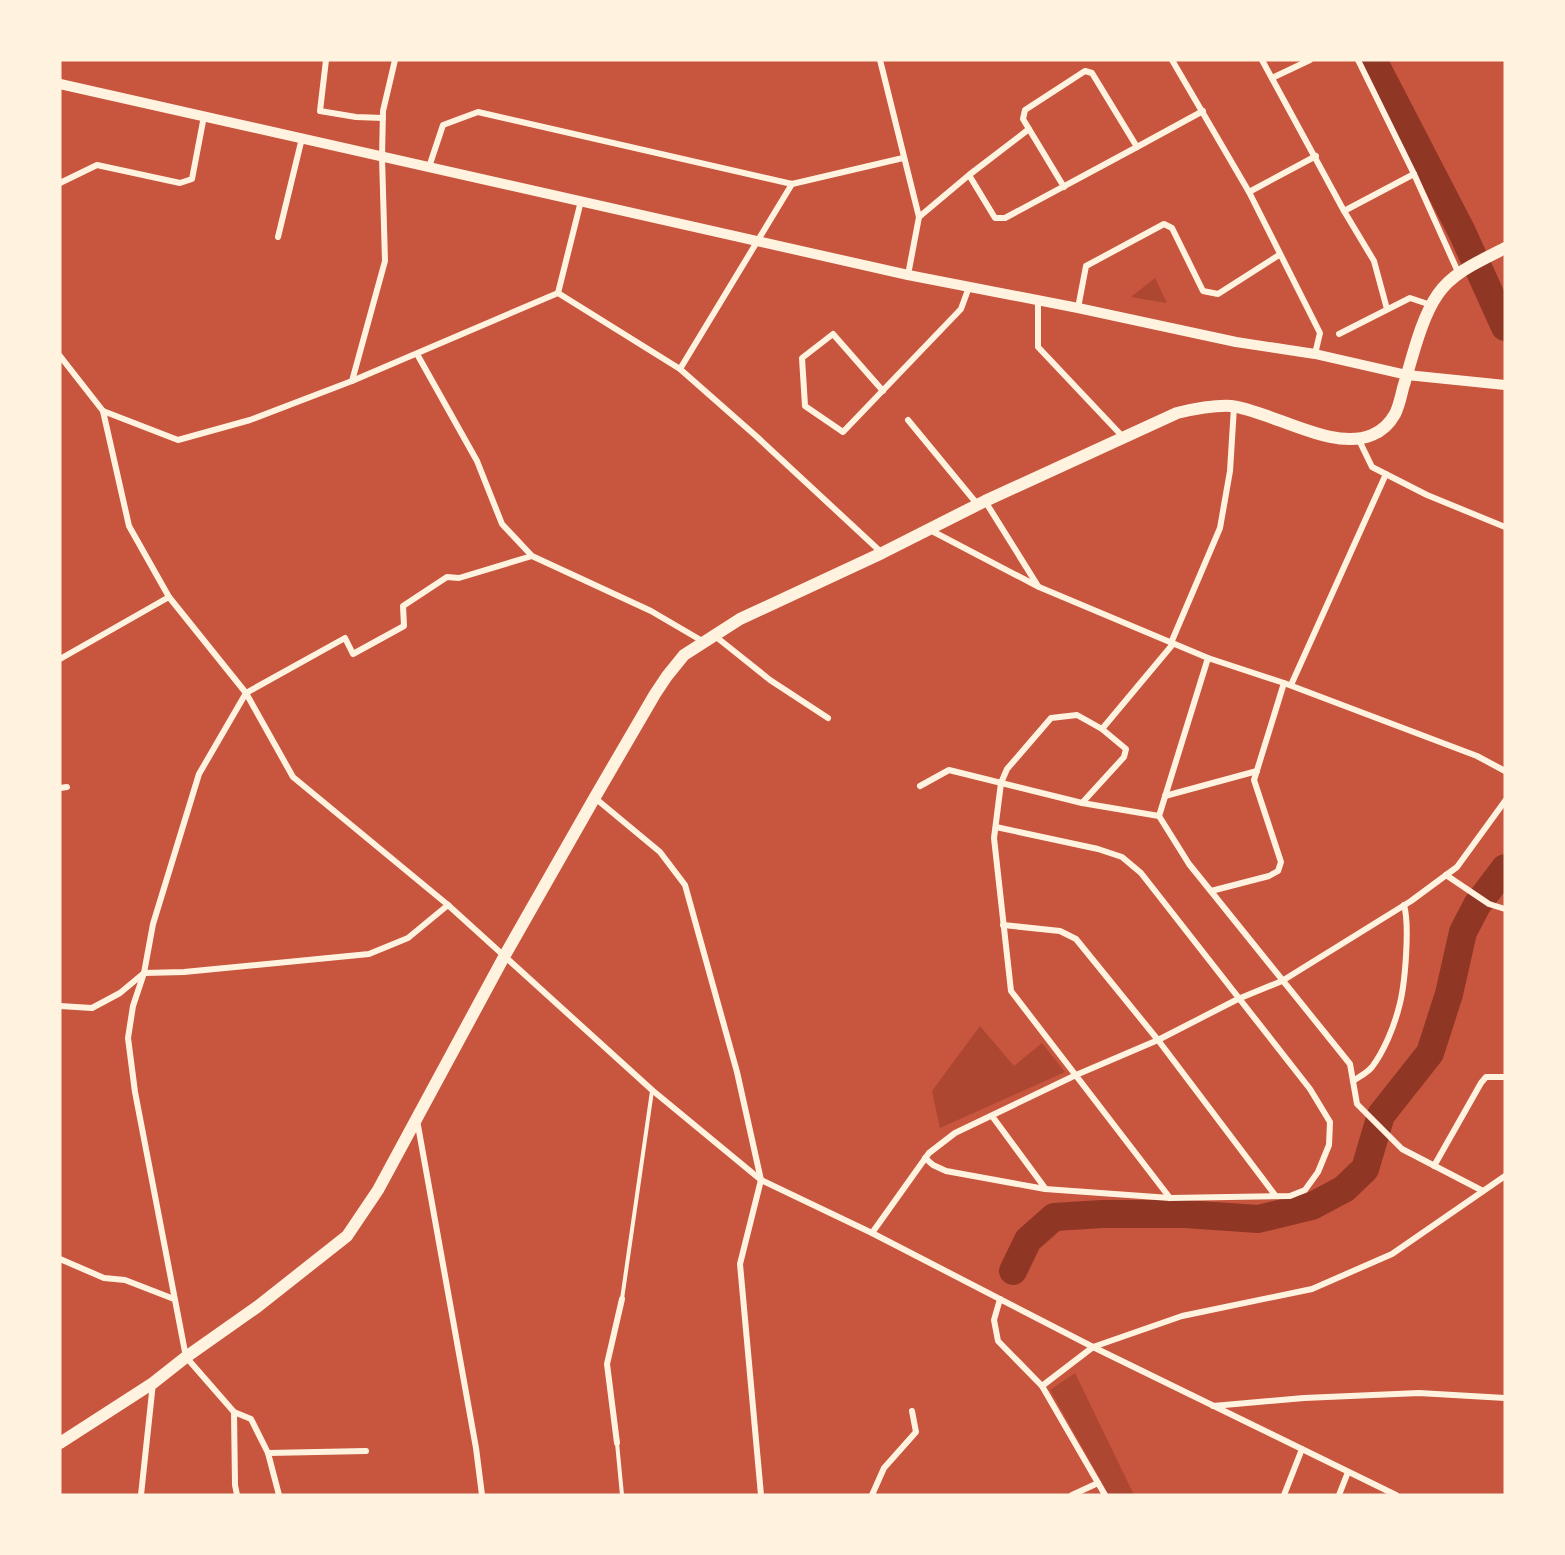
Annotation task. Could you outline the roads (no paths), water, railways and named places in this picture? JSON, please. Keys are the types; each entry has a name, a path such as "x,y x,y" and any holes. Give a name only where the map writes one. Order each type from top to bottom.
{"main road":[{"path":"60,84 908,275 1236,342 1315,354 1407,375 1505,385"},
{"path":"60,1443 153,1383 257,1307 347,1236 378,1191 505,955 595,797 667,676 684,655 740,619 882,553 981,503 1177,413 1201,408 1234,407 1265,415 1319,435 1358,438 1371,436 1385,427 1396,412 1419,335 1437,295 1458,273 1505,249"}],"street":[{"path":"326,60 320,111 356,117 384,118"},
{"path":"352,381 385,261 382,157 384,118 395,60"},
{"path":"880,60 919,217 908,275"},
{"path":"1172,60 1249,192 1320,333 1315,354"},
{"path":"1262,60 1344,211 1374,261 1387,309"},
{"path":"1272,78 1310,60"},
{"path":"1358,60 1414,174 1458,273"},
{"path":"1064,188 1023,119 1025,110 1085,71 1092,73 1137,147"},
{"path":"969,175 995,218 1005,218 1203,111"},
{"path":"429,166 443,125 478,112 792,184 903,158"},
{"path":"60,183 97,165 180,183 192,179 204,116"},
{"path":"919,217 1029,129"},
{"path":"278,237 302,138"},
{"path":"1249,192 1316,156"},
{"path":"1344,211 1414,174"},
{"path":"680,369 792,184"},
{"path":"558,293 580,201"},
{"path":"1078,308 1086,266 1164,224 1172,228 1203,291 1218,294 1279,255"},
{"path":"883,391 833,334 802,358 805,406 843,432 883,391 961,309 969,287"},
{"path":"103,411 178,440 250,420 352,381 558,293"},
{"path":"558,293 680,369 882,553"},
{"path":"1339,333 1410,298 1432,306"},
{"path":"1038,300 1038,347 1123,437"},
{"path":"417,354 477,461 502,524 532,556 710,639 828,718"},
{"path":"60,356 103,411 129,526 169,597 246,693 293,777 448,905 652,1090 761,1180 872,1233 1093,1347 1396,1495"},
{"path":"1102,729 1172,643 1220,528 1230,471 1234,407"},
{"path":"908,420 981,503 1039,587"},
{"path":"1358,438 1372,467 1427,495 1505,527"},
{"path":"1211,891 1269,876 1278,871 1281,862 1254,780 1288,684 1386,474"},
{"path":"929,530 1039,587 1172,643 1208,658 1288,684 1477,756 1505,771"},
{"path":"279,1495 268,1453 251,1419 234,1412 186,1357 135,1092 128,1038 133,1006 144,973 153,924 200,774 246,693 345,638 353,654 404,626 403,606 447,577 459,578 532,556"},
{"path":"60,659 169,597"},
{"path":"1159,816 1208,658"},
{"path":"1082,803 1124,757 1126,749 1102,729 1077,715 1051,718 1007,769 1001,783 994,837 1011,991 1170,1198"},
{"path":"920,786 949,770 1082,803 1159,816 1189,864 1350,1064 1357,1104 1402,1149 1483,1191"},
{"path":"1165,796 1257,771"},
{"path":"595,797 660,852 685,885 736,1072 761,1180 740,1264 761,1495"},
{"path":"872,1233 929,1153 955,1133 1158,1040 1238,999 1282,981 1404,905 1456,867 1505,801"},
{"path":"925,1158 946,1171 1045,1189 1170,1198 1290,1196 1305,1190 1318,1172 1329,1145 1330,1122 1310,1089 1141,873 1122,857 1098,849 996,827"},
{"path":"1446,875 1489,904 1505,909"},
{"path":"60,1006 92,1008 120,993 144,973 184,972 369,954 408,938 448,905"},
{"path":"1353,1081 1371,1068 1386,1041 1400,1007 1406,950 1407,916 1404,905"},
{"path":"1003,925 1060,931 1076,939 1158,1040 1275,1195"},
{"path":"1434,1166 1481,1083 1486,1077 1505,1077"},
{"path":"992,1116 1045,1189"},
{"path":"417,1120 474,1437 482,1495"},
{"path":"1042,1386 1093,1347 1182,1316 1312,1289 1392,1254 1505,1176"},
{"path":"60,1259 104,1278 125,1280 174,1299"},
{"path":"616,1443 607,1364 622,1299"},
{"path":"1000,1299 994,1320 998,1341 1042,1386 1105,1495"},
{"path":"141,1495 153,1383"},
{"path":"1212,1406 1304,1398 1419,1393 1505,1398"},
{"path":"872,1495 884,1468 916,1432 912,1411"},
{"path":"234,1412 237,1495"},
{"path":"1284,1495 1302,1449"},
{"path":"268,1453 366,1451"},
{"path":"1340,1495 1348,1472"},
{"path":"1072,1495 1098,1483"}],"lane":[{"path":"622,1299 652,1090"},
{"path":"616,1443 622,1495"}],"waterway":[{"path":"1373,60 1462,232 1505,327"},
{"path":"1013,1271 1028,1240 1054,1217 1102,1214 1185,1214 1258,1219 1312,1206 1344,1189 1365,1169 1381,1115 1430,1053 1449,994 1463,932 1477,905 1505,868"}]}
